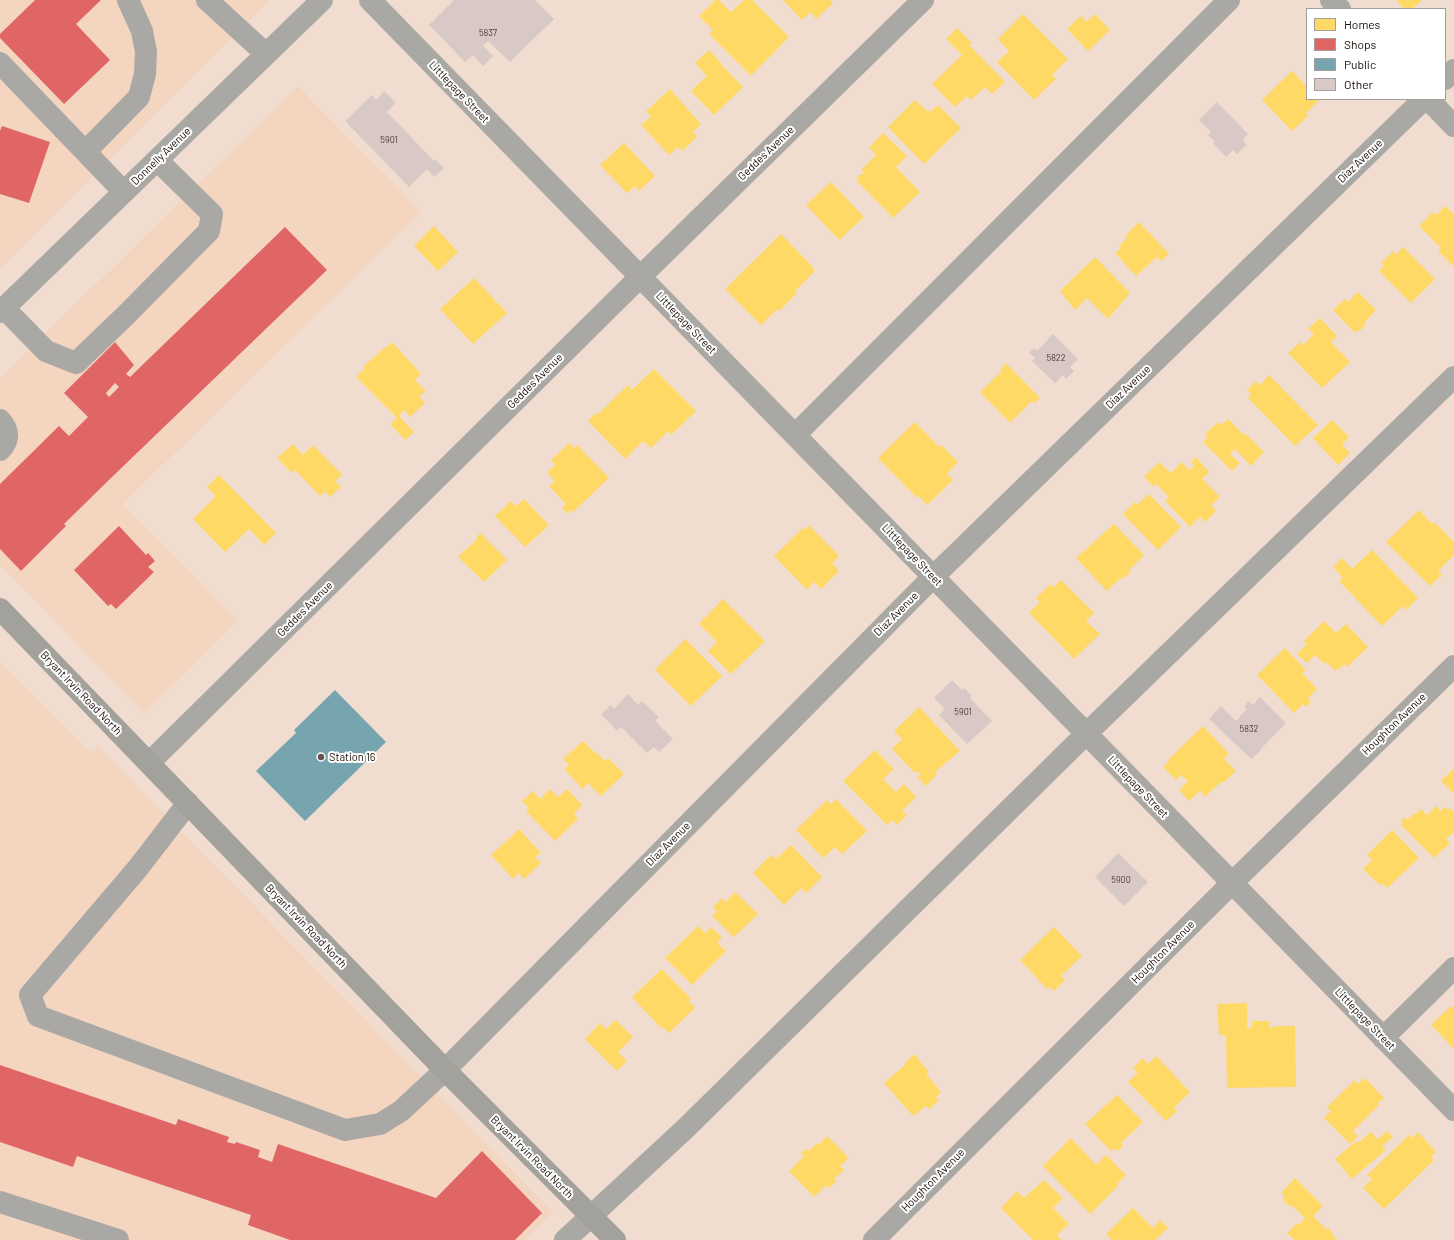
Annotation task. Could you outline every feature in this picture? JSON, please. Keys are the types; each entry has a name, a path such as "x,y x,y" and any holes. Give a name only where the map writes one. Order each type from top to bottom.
{"main road":[{"name":"Bryant Irvin Road North","path":"0,610 445,1070 615,1240"}],"street":[{"path":"86,151 139,97 146,74 146,52 142,31 128,0"},
{"path":"207,0 266,54"},
{"name":"Donnelly Avenue","path":"2,310 322,0"},
{"name":"Littlepage Street","path":"370,0 1454,1110"},
{"name":"Geddes Avenue","path":"149,763 640,277 923,0"},
{"path":"794,435 1229,0"},
{"path":"1331,0 1339,8"},
{"path":"0,63 124,192"},
{"path":"1446,78 1454,70"},
{"name":"Diaz Avenue","path":"188,803 138,868 30,995 38,1016 345,1130 380,1124 401,1111 445,1070 933,577 1423,100"},
{"path":"1429,100 1454,126"},
{"path":"2,310 46,351 76,363 126,316 210,231 212,214 157,160"},
{"path":"565,1240 685,1129 1086,734 1454,377"},
{"path":"0,420 6,426 8,436 4,446 0,450"},
{"name":"Houghton Avenue","path":"874,1240 1232,883 1454,666"},
{"path":"1383,1038 1454,968"},
{"path":"0,1202 118,1240"}],"shaded area":[{"path":"0,0 270,0 0,269"},
{"path":"298,86 421,212 123,504 238,621 144,713 0,565 0,378"},
{"path":"0,662 91,753 98,746 553,1212 525,1240 0,1240"}],"building: Homes":[{"path":"715,0 719,0 731,12 744,0 752,0 789,37 751,76 709,34 713,30 699,16"},
{"path":"783,0 830,0 833,3 816,19 810,12 802,20"},
{"path":"1396,0 1422,0 1413,8 1403,8"},
{"path":"1023,14 1068,59 1052,75 1056,79 1034,100 997,62 1009,51 998,39"},
{"path":"1095,14 1110,30 1088,51 1067,29 1081,16 1087,22"},
{"path":"957,28 972,43 969,45 1005,82 992,94 985,87 971,100 967,96 955,107 932,84 962,55 946,39"},
{"path":"709,50 743,87 714,115 691,91 707,76 695,63"},
{"path":"1292,71 1306,86 1306,100 1319,100 1306,113 1308,116 1292,131 1262,100"},
{"path":"670,89 701,124 693,132 697,137 682,151 678,147 669,155 641,125 651,117 646,111"},
{"path":"915,100 930,112 938,105 961,128 924,164 888,127"},
{"path":"883,133 907,156 896,167 920,192 893,218 858,182 857,177 865,173 861,170 876,155 869,147"},
{"path":"624,143 655,176 639,191 635,186 627,193 600,165"},
{"path":"831,182 864,217 839,240 806,205"},
{"path":"1445,206 1454,214 1454,267 1438,251 1441,248 1419,226 1433,212 1436,215"},
{"path":"1139,222 1169,254 1161,261 1157,257 1136,276 1115,253 1121,248 1119,246 1127,238 1125,236"},
{"path":"434,226 458,252 438,271 414,246"},
{"path":"781,234 813,267 812,268 815,271 795,291 797,293 779,311 777,309 761,325 725,289"},
{"path":"1403,247 1435,279 1411,303 1379,271 1384,266 1381,264 1393,251 1396,255"},
{"path":"1095,257 1130,293 1108,319 1087,298 1075,310 1060,291"},
{"path":"474,278 507,313 473,344 440,309"},
{"path":"1358,292 1376,310 1364,323 1365,325 1360,331 1359,330 1355,333 1333,310 1345,299 1348,302"},
{"path":"1320,318 1337,336 1331,342 1350,362 1322,388 1288,353 1300,342 1303,345 1314,334 1308,329"},
{"path":"392,342 421,374 415,380 426,391 419,396 425,403 410,417 404,410 399,416 414,432 405,440 390,424 397,418 356,377 365,368 363,367"},
{"path":"1006,363 1040,398 1035,403 1032,401 1010,423 980,392 1002,371 1000,369"},
{"path":"654,369 696,411 671,435 668,431 651,448 643,441 625,459 588,421 596,413 597,415 628,385 632,390"},
{"path":"1269,375 1318,425 1295,446 1248,398 1251,394 1247,390 1256,381 1260,385"},
{"path":"1228,419 1264,452 1251,466 1235,449 1230,454 1240,463 1232,471 1203,442 1208,437 1205,434 1218,422 1221,425"},
{"path":"1332,420 1349,437 1342,445 1350,453 1338,465 1313,438"},
{"path":"915,422 939,447 941,445 958,462 947,474 953,480 927,505 919,496 917,498 878,458"},
{"path":"569,443 574,448 577,445 609,478 573,512 571,510 568,514 562,508 566,504 549,486 555,481 547,472 555,465 551,460"},
{"path":"293,444 303,455 313,445 342,475 335,481 341,487 330,497 325,491 320,496 295,470 292,473 277,458"},
{"path":"1196,457 1209,472 1202,479 1220,497 1211,505 1216,511 1205,522 1200,517 1190,527 1165,501 1169,497 1156,484 1153,486 1144,477 1159,462 1171,473 1182,462 1189,470 1194,466 1191,462"},
{"path":"219,475 276,533 264,545 249,529 225,552 193,519 216,496 207,487"},
{"path":"1149,494 1181,527 1158,550 1123,514 1135,502 1137,505"},
{"path":"524,499 549,525 525,547 495,516 511,501 516,506"},
{"path":"1419,510 1432,524 1434,522 1454,542 1454,555 1438,571 1442,575 1430,586 1386,542"},
{"path":"1114,524 1144,555 1129,570 1131,572 1123,579 1122,577 1107,591 1076,558"},
{"path":"809,525 839,556 832,563 839,571 821,589 814,582 807,590 774,556 803,528 805,530"},
{"path":"480,533 507,560 484,582 458,557 477,539 476,538"},
{"path":"1372,550 1418,598 1406,610 1403,606 1382,626 1339,581 1343,578 1333,567 1342,558 1352,569"},
{"path":"1061,580 1094,613 1086,621 1100,634 1074,659 1029,613 1040,602 1036,598 1051,584 1054,587"},
{"path":"723,599 765,641 731,674 708,651 717,642 699,624"},
{"path":"1324,621 1336,633 1346,624 1368,647 1347,667 1344,664 1335,671 1327,662 1325,664 1315,655 1307,663 1297,654 1307,644 1304,641"},
{"path":"685,639 722,676 691,706 655,670"},
{"path":"1285,648 1306,670 1302,673 1317,689 1308,698 1311,702 1306,707 1303,704 1294,713 1257,675"},
{"path":"919,707 960,751 935,772 937,774 926,786 917,777 921,774 917,771 915,773 892,749 902,739 894,731"},
{"path":"1203,726 1229,754 1224,759 1236,771 1223,783 1221,782 1205,797 1200,791 1189,801 1179,790 1188,781 1181,775 1176,780 1163,767 1169,761 1168,760"},
{"path":"583,741 605,761 608,758 624,774 601,796 588,783 583,789 564,769 569,765 563,759"},
{"path":"875,750 894,769 883,779 896,792 904,784 916,797 902,811 907,815 897,825 892,820 887,825 843,781"},
{"path":"1454,768 1454,794 1441,781"},
{"path":"550,789 558,797 567,789 582,805 574,814 578,819 555,841 526,811 529,808 522,801 533,791 540,799"},
{"path":"836,799 867,831 842,854 835,847 823,858 796,830 827,800 831,804"},
{"path":"1436,806 1441,811 1445,807 1448,810 1450,808 1454,813 1454,832 1446,839 1450,843 1434,858 1401,825 1403,823 1401,821 1405,817 1407,820 1421,809 1427,815"},
{"path":"519,829 541,853 535,857 541,863 524,879 518,873 513,879 491,855"},
{"path":"1392,830 1419,858 1387,888 1382,883 1380,885 1363,869 1372,860 1367,855"},
{"path":"791,845 822,877 806,893 801,888 784,905 753,873 771,855 776,859"},
{"path":"735,892 758,914 734,937 712,916 717,911 713,907 722,898 725,902"},
{"path":"698,926 705,933 711,927 722,937 717,943 726,951 692,985 665,958"},
{"path":"1054,927 1082,956 1061,976 1065,980 1054,991 1049,987 1047,989 1020,960"},
{"path":"662,969 691,999 689,1001 695,1008 669,1033 663,1027 662,1029 632,997"},
{"path":"1247,1003 1247,1028 1252,1028 1252,1021 1269,1021 1269,1028 1273,1028 1273,1026 1295,1026 1296,1087 1227,1088 1226,1035 1219,1035 1217,1004"},
{"path":"1451,1006 1454,1008 1454,1049 1431,1025"},
{"path":"616,1020 633,1037 618,1052 627,1061 617,1071 585,1039 600,1023 606,1029"},
{"path":"914,1054 929,1072 926,1074 941,1092 936,1097 939,1100 929,1109 926,1106 913,1116 884,1083 906,1064 905,1063"},
{"path":"1156,1056 1190,1092 1174,1108 1177,1111 1166,1121 1128,1082 1138,1073 1133,1068 1143,1058 1148,1064"},
{"path":"1365,1078 1384,1098 1353,1131 1358,1136 1350,1144 1324,1118 1331,1111 1327,1107 1355,1080 1358,1084"},
{"path":"1117,1095 1143,1122 1121,1143 1123,1145 1118,1151 1115,1148 1111,1151 1085,1124"},
{"path":"1387,1131 1393,1137 1382,1146 1386,1150 1352,1179 1335,1159 1356,1141 1358,1143 1371,1132 1378,1139"},
{"path":"1418,1132 1436,1152 1431,1157 1434,1160 1384,1209 1363,1188 1372,1179 1367,1175 1409,1135 1412,1138"},
{"path":"827,1136 849,1158 840,1166 844,1170 834,1179 837,1181 829,1188 826,1185 814,1197 789,1171 804,1156 801,1154 806,1148 809,1151"},
{"path":"1071,1138 1096,1165 1106,1155 1126,1175 1117,1184 1118,1186 1090,1214 1043,1166"},
{"path":"1295,1178 1323,1206 1313,1216 1326,1229 1328,1228 1333,1233 1332,1234 1337,1240 1295,1240 1287,1233 1305,1218 1294,1207 1288,1205 1283,1200 1285,1197 1281,1193"},
{"path":"1044,1180 1063,1198 1053,1208 1069,1224 1057,1235 1062,1240 1033,1240 1001,1208 1017,1191 1024,1198"},
{"path":"1133,1208 1153,1228 1160,1220 1168,1228 1155,1240 1112,1240 1106,1234"}],"building: Shops":[{"path":"35,0 101,0 76,24 110,60 64,104 0,38 0,34"},
{"path":"2,126 50,142 29,203 0,194 0,131"},
{"path":"285,227 327,270 64,524 66,526 21,571 0,549 0,484 59,426 69,436 88,417 64,393 115,342 134,365 126,374 130,377","holes":["115,383 119,387 109,397 106,393"]},
{"path":"119,526 146,555 148,553 155,561 148,567 154,572 116,609 111,604 108,606 74,570"},
{"path":"0,1065 176,1125 178,1119 229,1137 227,1142 235,1144 236,1142 260,1150 258,1157 272,1162 278,1144 436,1198 482,1151 542,1213 515,1240 290,1240 248,1225 251,1215 77,1156 73,1167 0,1142"}],"building: Public":[{"name":"Station 16","path":"335,690 386,742 305,821 256,771 296,733 294,730"}],"building: Other":[{"path":"454,0 535,0 554,19 510,62 488,41 483,46 493,56 483,66 473,55 465,62 429,25"},
{"path":"384,91 396,103 387,112 434,161 436,160 444,168 434,177 427,169 409,187 345,121 372,95 376,100"},
{"path":"1217,102 1248,134 1243,140 1247,145 1237,154 1233,150 1226,157 1208,135 1211,132 1199,120"},
{"path":"1053,334 1078,359 1070,367 1074,371 1066,379 1063,375 1055,383 1032,361 1035,358 1029,353 1034,348 1037,351"},
{"path":"952,680 962,690 964,688 972,696 970,698 992,721 967,744 939,715 945,709 934,698"},
{"path":"628,694 638,705 642,701 659,717 655,721 673,739 659,752 654,747 647,753 621,727 617,731 601,714 611,705 614,709"},
{"path":"1260,697 1286,723 1260,750 1261,751 1251,759 1209,719 1221,706 1236,721 1247,709 1244,706 1249,701 1253,705"},
{"path":"1118,853 1148,882 1124,906 1095,877"}],"place":[{"name":"Station 16","path":"321,757"}]}
